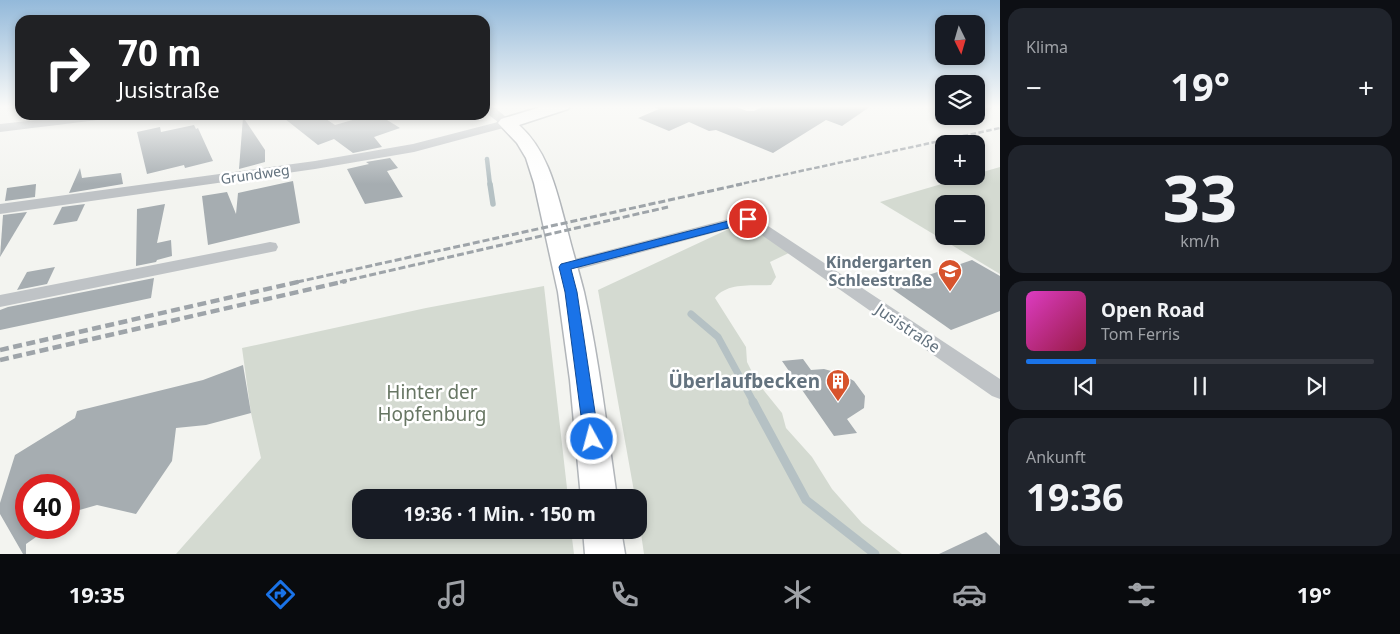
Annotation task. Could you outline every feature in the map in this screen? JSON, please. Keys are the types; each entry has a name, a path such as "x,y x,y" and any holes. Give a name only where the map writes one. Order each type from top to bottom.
{"street":[{"name":"Grundweg","path":"0,209 324,164 414,148 474,132"},
{"path":"516,132 525,140 535,158 544,182 571,292 585,380 598,489"},
{"name":"Jusistraße","path":"565,267 748,219 1000,390"},
{"path":"0,301 270,247"},
{"path":"603,539 605,554"}],"green space":[{"path":"1000,167 1000,274 952,245 985,245 985,195 935,195 935,235 880,202 938,185 985,185 985,171"},
{"path":"748,220 793,251 770,262 776,277 771,285 733,287 726,289 715,298 746,347 747,362 757,382 782,413 786,428 812,457 832,489 862,523 902,554 644,554 642,539 647,539 647,489 634,489 598,290"},
{"name":"Hinter der Hopfenburg","path":"544,286 567,489 352,489 352,539 572,539 574,554 176,554 261,458 251,413 242,348 426,308"}],"building":[{"path":"137,132 200,132 213,161 185,168 184,165 147,174"},
{"path":"242,132 253,132 265,150 265,162 239,169"},
{"path":"301,132 389,132 374,137 382,147 353,153 334,139 318,145"},
{"path":"721,132 807,132 773,153"},
{"path":"390,158 398,168 387,171 403,197 365,204 347,169 369,164 366,162"},
{"path":"80,168 82,178 121,173 123,184 69,193"},
{"path":"293,181 300,223 208,245 202,196 227,192 236,214 238,193"},
{"path":"36,184 35,197 5,201 7,188"},
{"path":"85,204 77,221 53,225 62,207"},
{"path":"165,204 157,243 171,240 172,256 136,266 137,209"},
{"path":"27,212 0,257 3,215"},
{"path":"972,260 1000,276 1000,311 951,330 891,288"},
{"path":"55,267 47,284 17,290 27,272"},
{"path":"154,278 151,298 0,330 0,310 8,307"},
{"name":"Überlaufbecken","path":"803,359 811,370 824,369 842,374 854,381 865,396 864,408 847,419 857,433 834,436 782,361"},
{"path":"243,365 251,413 206,425 176,428 172,461 136,514 97,505 80,510 80,474 15,474 15,539 33,539 26,544 26,554 23,554 0,514 0,503 15,455 75,418 77,411 203,380"},
{"path":"986,532 1000,546 1000,554 939,554"}],"waterway":[{"path":"487,159 490,185"},
{"path":"490,184 493,204"},
{"path":"691,314 718,337 754,403"},
{"path":"753,402 806,500 875,554"}],"railway":[{"path":"736,185 982,132"},
{"path":"297,282 742,184"},
{"path":"340,282 668,207"},
{"path":"0,350 302,281"},
{"path":"0,360 346,281"}],"place":[{"name":"Kindergarten Schleestraße","path":"950,292"},
{"name":"Überlaufbecken","path":"838,402"}],"route":[{"path":"592,439 585,380 571,292 565,267 748,219"}]}
